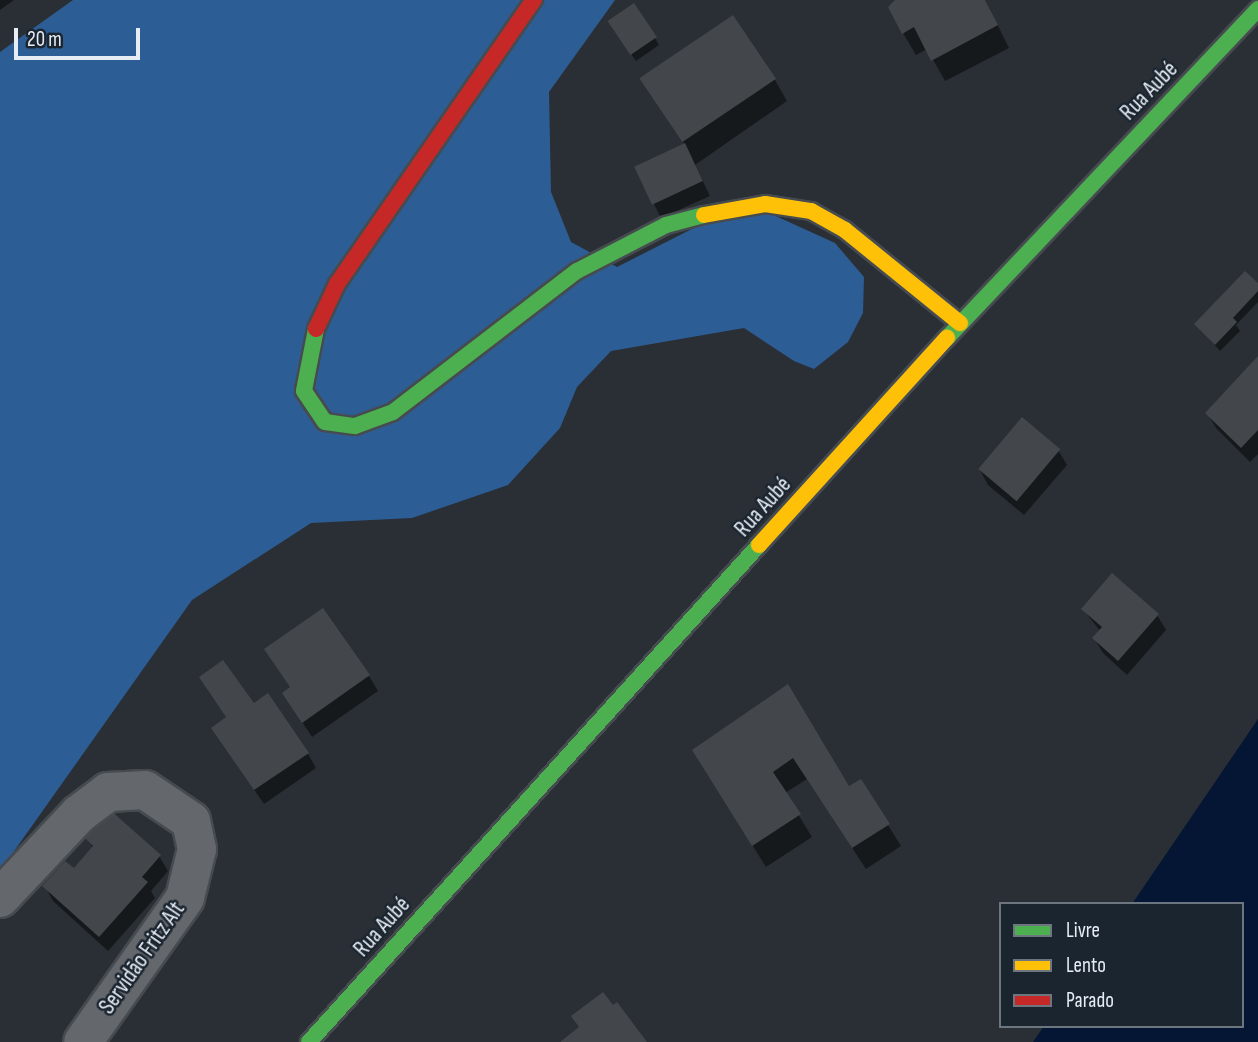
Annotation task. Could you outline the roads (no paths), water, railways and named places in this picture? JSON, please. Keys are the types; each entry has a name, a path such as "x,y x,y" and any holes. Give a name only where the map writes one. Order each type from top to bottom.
{"main road":[{"path":"534,0 337,284 312,339 304,391 325,422 355,426 393,412 577,271 666,225 715,212 765,204 811,211 845,230 960,323"},
{"name":"Rua Aubé","path":"309,1042 960,323 1258,9"}],"street":[{"name":"Servidão Fritz Alt","path":"0,898 79,814 108,792 145,790 191,821 197,849 184,898 83,1042"}]}
